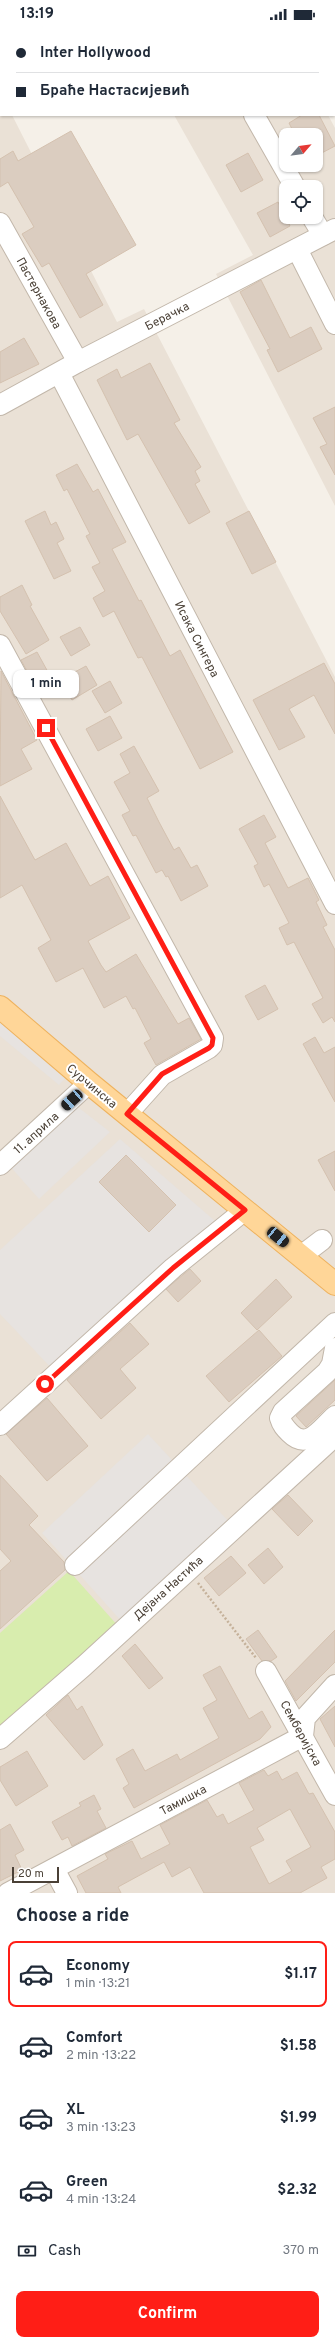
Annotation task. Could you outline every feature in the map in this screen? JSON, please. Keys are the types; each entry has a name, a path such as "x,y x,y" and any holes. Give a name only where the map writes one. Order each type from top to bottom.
{"main road":[{"name":"Сурчинска","path":"0,1007 89,1083 335,1284"}],"street":[{"path":"255,116 291,180"},
{"name":"Пастернакова","path":"0,223 78,362"},
{"path":"320,224 329,232"},
{"name":"Берачка","path":"0,405 78,362 329,232"},
{"path":"297,249 335,324"},
{"name":"Исака Сингера","path":"59,373 335,904"},
{"path":"0,645 213,1038 212,1045 209,1048 162,1074 127,1114"},
{"name":"11. априла","path":"0,1165 89,1083"},
{"path":"0,1425 173,1268 245,1210"},
{"path":"301,1256 322,1240"},
{"path":"75,1565 335,1323"},
{"path":"335,1348 332,1364 327,1372 283,1412 280,1418 282,1426 296,1440 302,1441 309,1440 335,1416"},
{"name":"Дејана Настића","path":"0,1739 335,1436"},
{"name":"Семберијска","path":"266,1671 335,1795"},
{"path":"303,1736 305,1718 335,1685"},
{"name":"Тамишка","path":"8,1893 303,1736"},
{"path":"54,1869 67,1893"}],"path":[{"path":"188,1570 266,1671"}],"shaded area":[{"path":"0,116 13,116 117,322 144,309 335,677 335,1893 0,1893"},
{"path":"175,116 329,116 335,128 335,506 216,274 253,255"},
{"path":"0,1018 68,1075 59,1085 0,1036"},
{"path":"74,1104 110,1132 39,1199 8,1164"},
{"path":"120,1139 222,1227 56,1373 0,1314 0,1250"},
{"path":"148,1434 231,1524 123,1623 42,1533"}],"green space":[{"path":"69,1571 119,1627 0,1734 0,1633"}],"building":[{"path":"300,116 320,116 335,146 323,152 323,128 292,128 289,123"},
{"path":"71,131 136,245 86,274 103,305 80,318 49,263 42,267 22,234 34,227 8,182 0,187 0,159 13,151 18,161"},
{"path":"248,153 263,180 241,192 226,165"},
{"path":"278,202 279,224 289,224 290,226 270,237 257,213"},
{"path":"261,280 290,338 311,327 322,349 278,372 267,350 270,349 240,292"},
{"path":"24,338 39,364 0,383 0,352"},
{"path":"150,363 180,420 174,423 201,467 195,471 200,481 195,484 210,512 189,524 138,434 127,440 97,380 117,369 121,378"},
{"path":"335,407 335,475 320,447 327,444 313,418"},
{"path":"77,464 93,492 98,489 126,542 112,549 139,601 141,600 170,656 180,650 233,752 200,769 142,657 138,658 114,611 103,617 93,598 105,591 92,567 100,563 86,536 90,534 67,489 64,491 56,475"},
{"path":"45,511 51,525 56,522 64,539 57,543 71,571 54,579 25,521"},
{"path":"249,511 276,562 252,574 226,523"},
{"path":"22,585 32,605 30,606 49,640 26,654 0,611 0,597"},
{"path":"80,627 90,645 71,656 60,637"},
{"path":"37,652 48,672 32,680 21,660"},
{"path":"324,663 335,684 335,734 314,695 289,709 305,737 279,750 253,700"},
{"path":"86,666 97,685 72,700 60,680"},
{"path":"1,671 37,740 21,749 32,769 0,786"},
{"path":"110,681 122,703 105,713 92,691"},
{"path":"110,716 122,738 98,751 86,729"},
{"path":"134,746 159,791 147,798 159,822 174,850 179,847 191,868 197,865 208,886 181,901 168,876 166,877 162,870 156,873 136,835 133,836 122,815 130,811 114,782 130,773 120,754"},
{"path":"0,796 35,860 66,843 90,886 108,876 130,918 88,941 101,965 106,972 136,954 178,1024 189,1018 201,1039 156,1065 144,1043 151,1039 135,1008 133,1009 126,996 104,1008 83,968 56,982 38,948 51,940 22,885 0,898"},
{"path":"264,815 276,837 265,843 288,888 308,878 319,900 316,902 327,925 323,927 335,950 335,1022 332,1017 323,1023 312,1004 323,998 294,942 287,945 279,928 289,923 269,884 264,887 254,866 258,864 239,829"},
{"path":"265,985 278,1009 258,1020 245,996"},
{"path":"315,1037 324,1053 335,1047 335,1102 303,1044"},
{"path":"335,1151 335,1191 318,1160"},
{"path":"126,1155 176,1205 149,1232 99,1182"},
{"path":"190,1269 201,1281 178,1302 166,1289"},
{"path":"276,1279 292,1297 257,1330 241,1313"},
{"path":"130,1323 149,1344 120,1369 136,1388 101,1419 67,1380"},
{"path":"259,1330 282,1356 229,1402 206,1376"},
{"path":"335,1380 335,1400 306,1427 296,1416"},
{"path":"47,1398 88,1446 47,1481 6,1434"},
{"path":"0,1475 38,1516 29,1525 64,1562 65,1570 0,1629 0,1571 11,1561 0,1549"},
{"path":"288,1495 313,1521 298,1536 272,1509"},
{"path":"268,1548 283,1567 264,1584 248,1565"},
{"path":"231,1556 246,1573 219,1596 204,1578"},
{"path":"258,1630 277,1657 271,1661 262,1661 246,1639"},
{"path":"335,1630 335,1662 296,1701 285,1681"},
{"path":"135,1644 163,1678 149,1689 122,1656"},
{"path":"220,1666 249,1719 262,1711 271,1727 260,1739 134,1808 123,1788 129,1784 116,1759 133,1749 145,1771 177,1754 180,1760 219,1738 203,1708 217,1700 203,1675"},
{"path":"68,1695 77,1710 82,1706 103,1745 84,1760 46,1715"},
{"path":"335,1706 335,1747 320,1719"},
{"path":"27,1751 48,1786 16,1806 0,1780 0,1767"},
{"path":"264,1770 268,1776 277,1771 282,1780 297,1772 309,1794 313,1793 335,1832 335,1859 321,1867 327,1878 300,1893 204,1893 190,1867 172,1877 164,1862 118,1887 121,1893 86,1893 77,1876 108,1859 105,1854 132,1841 141,1859 170,1844 160,1825 207,1800 217,1817 223,1814 228,1824 254,1810 239,1783","holes":["290,1809 311,1847 286,1861 292,1871 269,1884 250,1847 264,1840 257,1828"]},
{"path":"94,1795 101,1809 97,1811 106,1828 72,1846 68,1837 62,1840 52,1822 81,1806 79,1803"},
{"path":"10,1824 24,1850 15,1855 22,1870 0,1881 0,1830"}],"route":[{"path":"45,1384 173,1268 217,1231 245,1210 127,1114 162,1074 209,1048 214,1040 46,728"}]}
